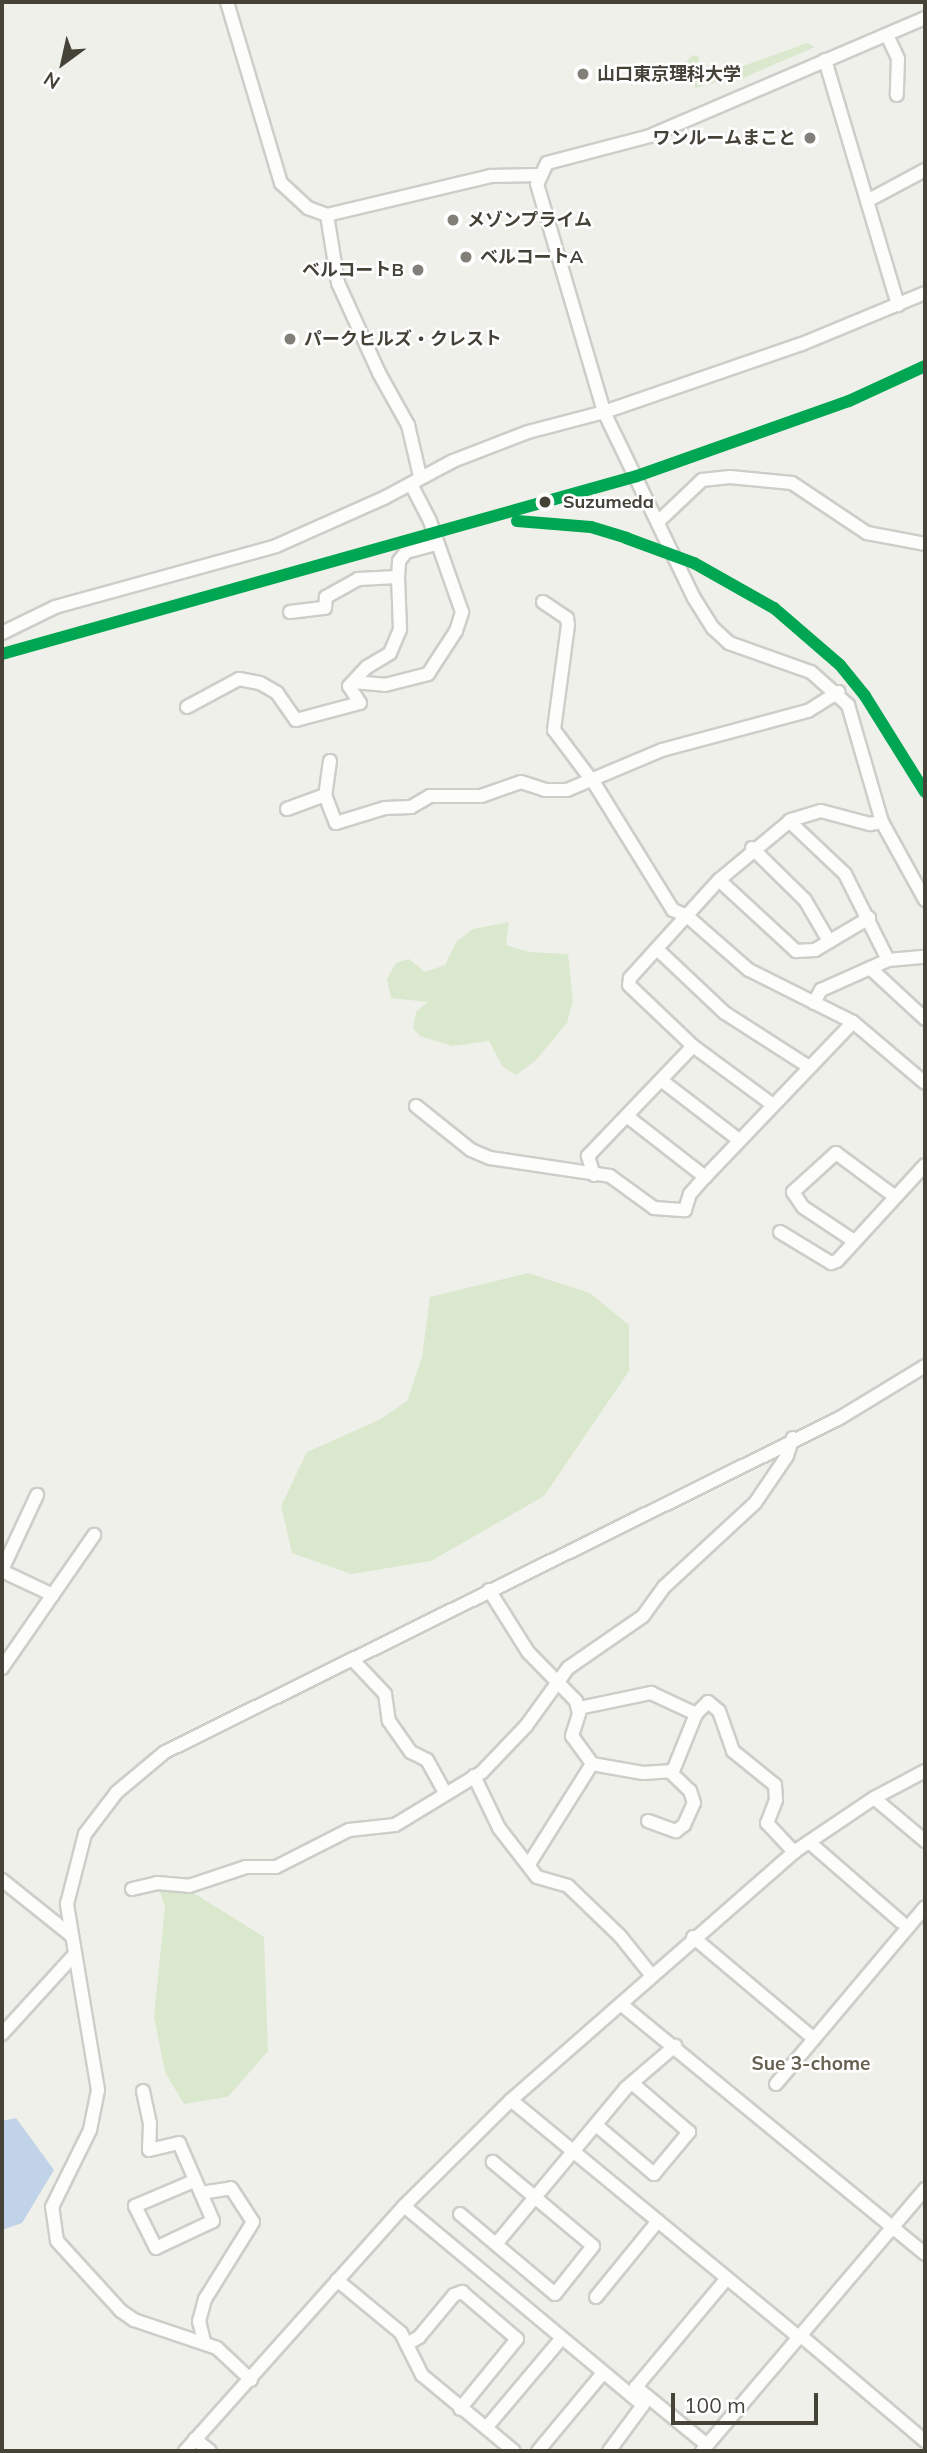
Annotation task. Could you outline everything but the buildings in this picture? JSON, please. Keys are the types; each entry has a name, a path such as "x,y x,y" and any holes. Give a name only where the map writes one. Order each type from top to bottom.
{"street":[{"path":"227,2 281,183 296,200 327,215 491,176 538,175 557,159 650,136 925,18"},
{"path":"887,35 898,59 897,95"},
{"path":"825,60 898,305"},
{"path":"867,201 925,170"},
{"path":"538,175 541,206 604,412 694,598 720,636 750,654 811,672 838,692 848,705 882,822 925,900"},
{"path":"327,215 338,283 379,373 408,425 415,480 462,612 456,631 428,674 385,685 353,682"},
{"path":"2,633 55,607 276,546 415,480 528,432 604,412 802,344 925,293"},
{"path":"659,521 702,480 730,477 792,483 867,533 925,544"},
{"path":"187,707 233,681 248,680 277,693 296,720 360,703 349,686 390,653 400,629 399,561 406,552 436,544"},
{"path":"290,612 324,608 329,595 358,579 398,577"},
{"path":"543,602 567,618 568,625 554,730 591,779 673,910 687,916 749,970 853,1021 925,1083"},
{"path":"330,761 325,795 336,823 385,808 411,807 439,794 481,796 521,782 559,791 662,750 808,711 838,692"},
{"path":"287,809 325,795"},
{"path":"773,1105 693,1046 629,985 657,949 719,880 752,848 789,821 821,811 870,824 882,822"},
{"path":"789,821 845,874 888,960"},
{"path":"752,848 805,900 829,941"},
{"path":"719,880 796,951 815,950 869,918"},
{"path":"657,949 725,1013 809,1067"},
{"path":"814,1003 821,989 888,960 925,957"},
{"path":"870,968 925,1020"},
{"path":"416,1106 471,1150 490,1158 621,1181 645,1203 666,1211 685,1210 690,1194 705,1177 853,1021"},
{"path":"594,1175 588,1156 693,1046"},
{"path":"661,1080 739,1140"},
{"path":"628,1117 705,1177"},
{"path":"853,1241 803,1207 793,1192 836,1153 894,1196"},
{"path":"780,1232 831,1263 925,1165"},
{"path":"251,2380 228,2356 204,2341 128,2316 57,2241 52,2207 90,2130 98,2083 67,1904 78,1849 117,1793 165,1752 793,1438 838,1419 925,1366"},
{"path":"132,1889 157,1883 189,1886 246,1867 276,1867 349,1830 395,1825 474,1776 526,1726 557,1682 583,1656 643,1616 664,1587 755,1503 787,1456 793,1438"},
{"path":"37,1495 2,1570 54,1595"},
{"path":"2,1668 94,1535"},
{"path":"489,1590 528,1652 579,1708"},
{"path":"352,1659 384,1693 389,1721 411,1752 427,1760 445,1793"},
{"path":"606,1701 607,1697 634,1693 634,1688"},
{"path":"579,1708 651,1693 695,1714"},
{"path":"670,1772 695,1714 704,1703 712,1704 733,1751 775,1785 776,1800 767,1823 794,1852"},
{"path":"579,1708 572,1736 592,1764 643,1773 670,1772 690,1791 694,1803 684,1825 676,1831 648,1821"},
{"path":"529,1864 592,1764"},
{"path":"185,2451 404,2206 511,2100 622,2005 693,1937 794,1852 874,1798 925,1771"},
{"path":"474,1776 499,1828 537,1877 563,1883 575,1893 620,1936 652,1976"},
{"path":"874,1798 925,1841"},
{"path":"809,1842 901,1922"},
{"path":"2,1880 72,1936"},
{"path":"776,2084 925,1908"},
{"path":"693,1937 814,2039"},
{"path":"2,2034 75,1954"},
{"path":"622,2005 925,2254"},
{"path":"496,2244 632,2083 675,2046"},
{"path":"596,2125 654,2174 689,2132 632,2083"},
{"path":"143,2091 150,2123 149,2150 179,2144 213,2221 156,2248 135,2206 194,2182"},
{"path":"511,2100 925,2441"},
{"path":"460,2214 555,2294 593,2246 493,2162"},
{"path":"201,2193 231,2188 253,2222 205,2299 199,2322 204,2341"},
{"path":"727,2278 636,2387 705,2448 925,2189"},
{"path":"404,2206 643,2405 609,2451"},
{"path":"596,2297 658,2221"},
{"path":"337,2280 401,2333 422,2375 514,2451"},
{"path":"407,2344 419,2337 454,2295 462,2292 517,2339 460,2409"},
{"path":"486,2428 561,2339"},
{"path":"538,2451 603,2373"},
{"path":"195,2438 210,2451"}],"green space":[{"path":"807,43 815,47 743,78 739,70 727,76 732,70"},
{"path":"693,55 699,57 698,64 684,76 681,67"},
{"path":"711,66 720,72 721,81 695,88 695,79"},
{"path":"509,922 506,945 528,952 568,954 573,1000 567,1023 536,1060 516,1075 503,1067 489,1041 452,1046 420,1036 413,1028 416,1012 428,1002 391,998 387,979 396,963 409,959 425,972 445,965 457,941 473,929"},
{"path":"528,1273 590,1293 629,1325 629,1371 544,1496 431,1561 351,1574 292,1553 281,1506 307,1452 379,1420 407,1401 422,1357 430,1297"},
{"path":"158,1886 189,1890 264,1937 268,2051 228,2097 184,2104 165,2072 154,2017 165,1907"}],"water":[{"path":"16,2118 54,2170 22,2223 2,2230 2,2121"}],"transit line":[{"path":"2,654 637,476 849,401 925,366"},
{"path":"517,521 591,527 626,538 694,563 774,608 840,665 865,696 925,792"}],"place":[{"name":"山口東京理科大学","path":"583,74"},
{"name":"ワンルームまこと","path":"810,138"},
{"name":"メゾンプライム","path":"453,220"},
{"name":"ベルコートA","path":"466,257"},
{"name":"ベルコートB","path":"418,270"},
{"name":"パークヒルズ・クレスト","path":"290,339"},
{"name":"Suzumeda","path":"545,502"}],"district":[{"name":"Sue 3-chome","path":"811,2064"}]}
